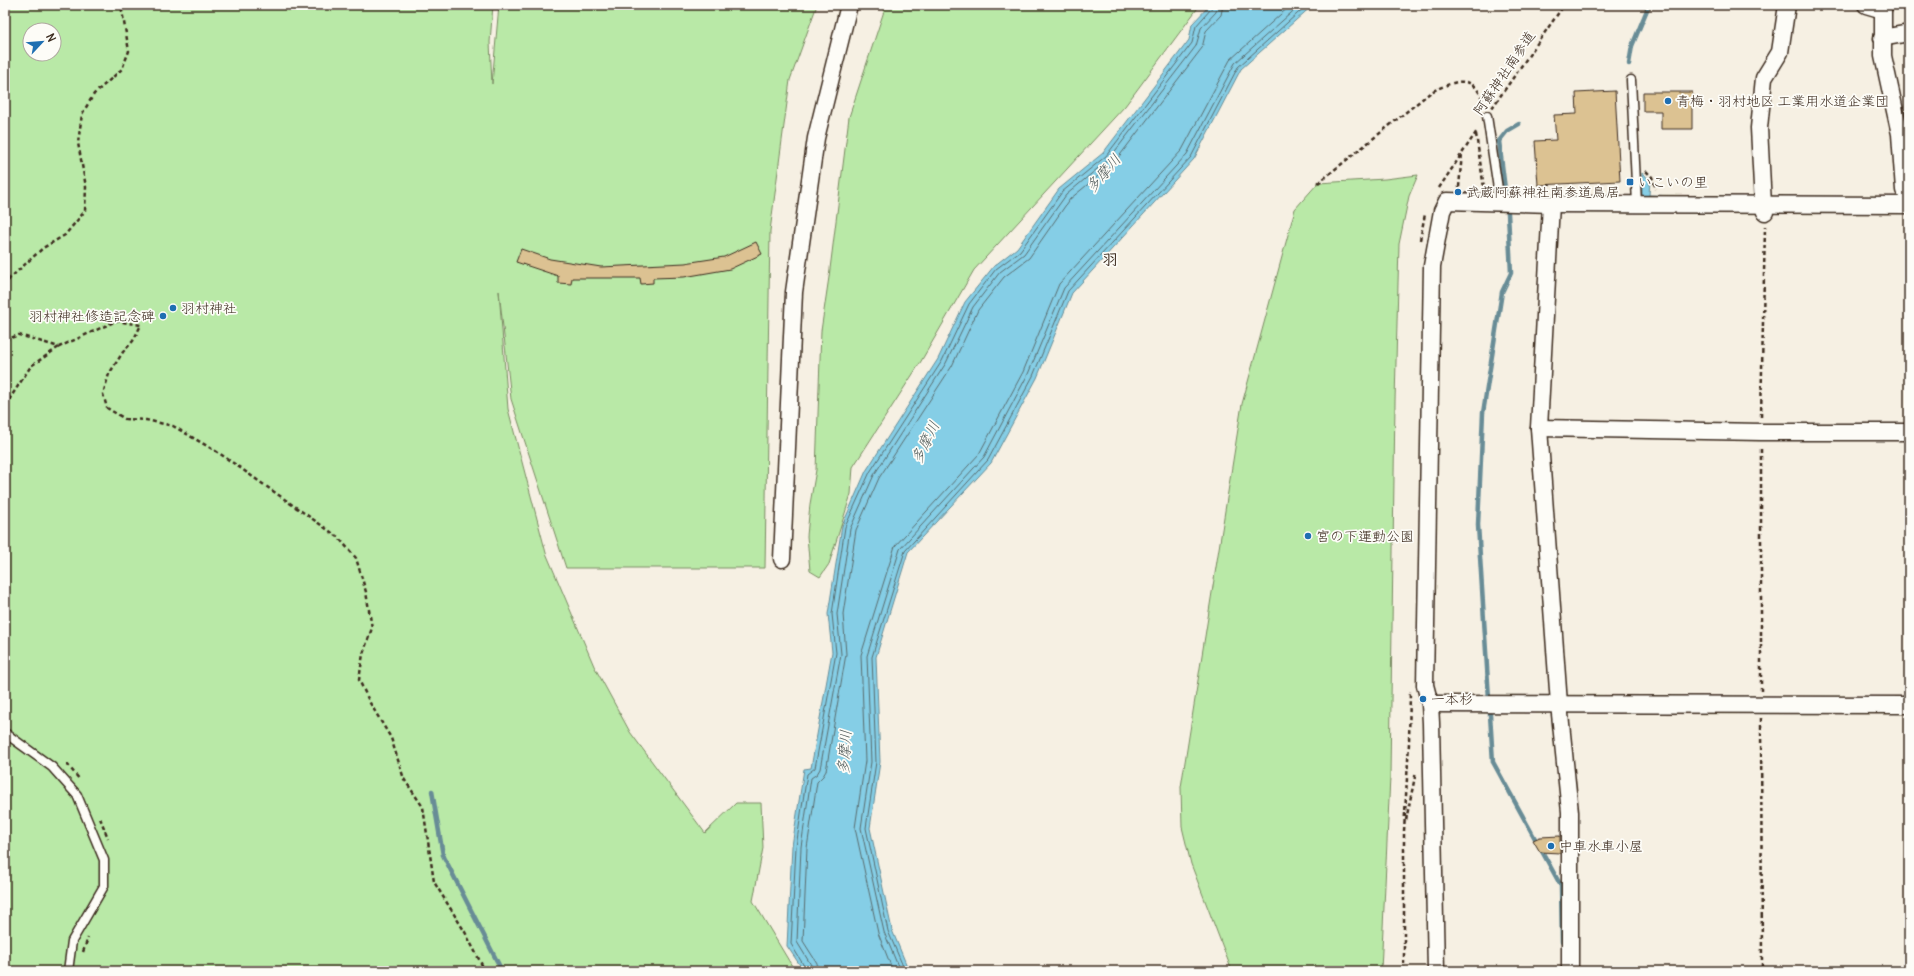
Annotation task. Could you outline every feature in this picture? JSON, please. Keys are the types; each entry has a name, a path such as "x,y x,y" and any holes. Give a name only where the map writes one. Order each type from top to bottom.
{"street":[{"path":"782,559 794,292 816,138 849,5"},
{"path":"1764,208 1759,128 1764,78 1780,52 1787,5"},
{"path":"1866,5 1883,8 1883,56 1900,134 1904,190 1909,197"},
{"path":"1882,38 1909,33"},
{"path":"1436,971 1430,704 1425,685 1432,266 1442,211 1447,200 1551,204 1637,204 1764,208 1909,205"},
{"path":"1551,204 1539,428 1559,704 1570,812 1570,971"},
{"path":"1539,428 1761,432 1909,432"},
{"path":"1430,704 1909,705"}],"lane":[{"path":"1631,80 1637,204"},
{"path":"1487,116 1504,202"},
{"path":"5,733 52,767 77,795 104,860 104,886 72,941 68,971"}],"path":[{"path":"5,287 10,278 43,248 65,234 85,211 86,187 78,143 82,114 94,94 122,69 129,51 121,5"},
{"name":"阿蘇神社南参道","path":"1437,191 1463,150 1564,5"},
{"path":"1318,183 1431,92 1450,83 1464,81 1476,86 1482,98 1487,116"},
{"name":"阿蘇神社南参道","path":"1476,133 1484,188 1478,188"},
{"name":"阿蘇神社南参道","path":"1463,150 1458,188 1465,188"},
{"path":"1636,170 1646,171 1652,177 1660,194"},
{"path":"1762,971 1761,432 1764,208"},
{"path":"5,406 31,366 59,347 116,321 141,325 133,341 123,352 109,374 103,394 107,408 125,419 146,420 173,426 219,453 338,537 356,558 366,592 372,628 363,654 360,680 370,703 391,738 404,779 422,807 434,882 485,971"},
{"path":"5,340 19,335 59,347"},
{"path":"1404,830 1404,971"}],"green space":[{"path":"5,5 493,5 490,42 492,84 499,5 817,5 790,80 770,231 765,568 566,568 511,399 499,291 508,409 546,553 594,666 630,732 705,833 736,803 761,803 763,848 753,901 795,971 5,971"},
{"path":"886,5 1200,5 1125,106 974,270 920,363 853,467 851,494 829,564 820,577 810,571 807,536 810,504 816,470 821,331 849,117"},
{"name":"宮の下運動公園","path":"1418,175 1409,196 1399,244 1395,401 1390,777 1381,971 1232,971 1191,864 1182,827 1181,787 1242,404 1295,209 1318,183 1385,179"}],"water":[{"name":"多摩川","path":"1210,5 1313,5 1241,69 1194,159 1072,293 1037,378 991,463 908,552 876,657 880,762 870,828 892,930 909,971 804,971 787,946 792,846 804,769 811,768 832,652 828,614 842,526 866,471 938,359 965,302 994,266 1017,248 1059,189 1103,153 1189,40 1192,24"},
{"path":"1642,173 1650,180 1649,195 1677,196 1677,199 1642,199"}],"building":[{"path":"1615,91 1620,181 1538,185 1535,141 1556,140 1554,115 1577,114 1576,93"},
{"name":"青梅・羽村地区 工業用水道企業団","path":"1643,92 1692,92 1692,129 1661,129 1661,111 1643,111"},
{"path":"756,242 762,254 730,269 684,277 653,278 653,283 641,284 640,278 572,278 571,284 558,283 558,276 516,262 521,249 550,259 601,267 685,263 724,257"},
{"name":"中車水車小屋","path":"1560,836 1560,853 1540,852 1533,840 1540,837"}],"waterway":[{"path":"1629,64 1632,46 1649,5"},
{"path":"1519,124 1507,131 1499,141 1508,213 1511,273 1502,292 1483,413 1478,525 1493,762 1561,886 1562,942"},
{"path":"432,791 443,855 502,971"}],"place":[{"name":"青梅・羽村地区 工業用水道企業団","path":"1668,101"},
{"name":"いこいの里","path":"1630,182"},
{"name":"武蔵阿蘇神社南参道鳥居","path":"1458,192"},
{"name":"羽村神社","path":"173,308"},
{"name":"羽村神社修造記念碑","path":"163,316"},
{"name":"宮の下運動公園","path":"1308,536"},
{"name":"一本杉","path":"1423,699"},
{"name":"中車水車小屋","path":"1551,846"}],"district":[{"name":"羽","path":"1110,259"}]}
